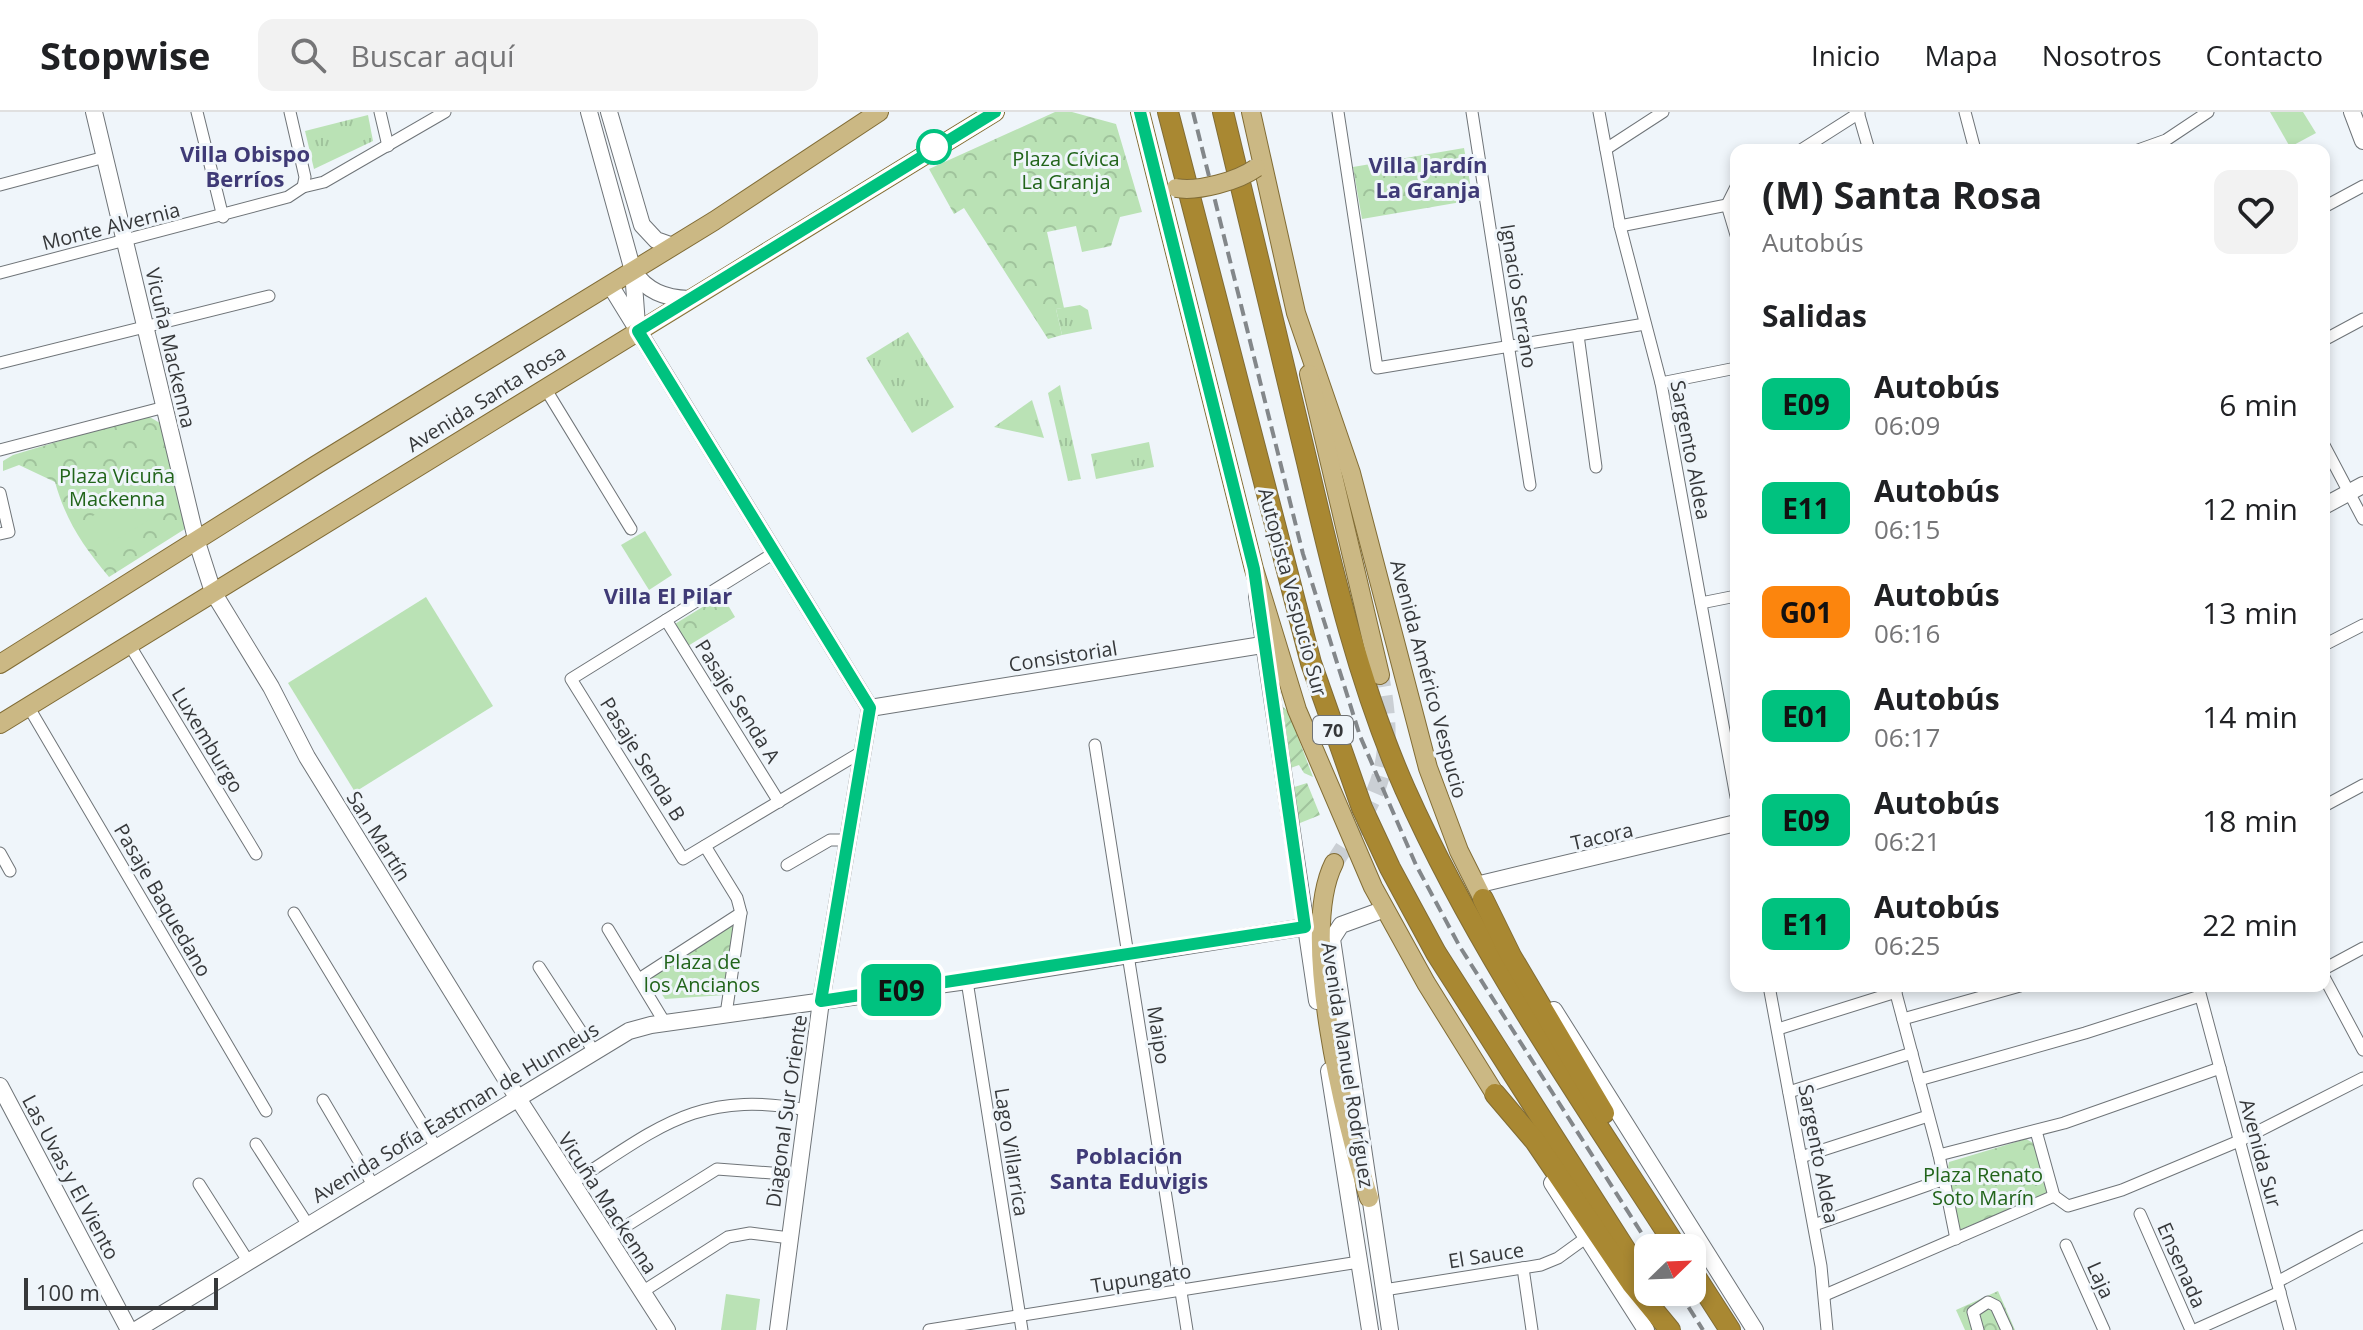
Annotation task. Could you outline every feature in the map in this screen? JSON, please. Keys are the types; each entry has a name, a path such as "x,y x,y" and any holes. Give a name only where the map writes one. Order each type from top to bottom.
{"highway":[{"name":"Autopista Vespucio Sur","path":"1168,112 1311,663 1362,808 1436,953 1634,1263"},
{"name":"70","path":"1223,112 1326,541 1375,712 1404,788 1469,917 1528,1018 1668,1234"},
{"path":"1480,892 1511,956 1590,1086 1637,1186"},
{"path":"1495,1094 1548,1158 1643,1301 1670,1330"},
{"path":"1706,1293 1730,1330"},
{"path":"1662,1306 1677,1330"}],"main road":[{"name":"Avenida Santa Rosa","path":"0,664 196,539 673,246 879,112"},
{"name":"Avenida Santa Rosa","path":"0,724 995,112"},
{"path":"1140,112 1254,569 1307,738 1385,909 1495,1094"},
{"name":"Avenida Américo Vespucio","path":"1251,112 1259,162 1296,313 1351,473 1435,789 1480,892"},
{"path":"1156,171 1176,188 1189,189 1259,162"},
{"path":"1296,313 1380,675"},
{"path":"1334,863 1322,897 1319,947 1346,1114 1369,1198"}],"street":[{"name":"Vicuña Mackenna","path":"94,112 196,539 213,592"},
{"path":"197,112 223,217"},
{"path":"290,112 304,173 303,187"},
{"path":"380,112 388,146"},
{"name":"Monte Alvernia","path":"0,273 223,217 288,197 303,187 319,185 445,112"},
{"path":"589,112 633,271 638,331"},
{"path":"609,112 642,225 656,240 673,246"},
{"path":"1338,112 1377,368 1645,324"},
{"name":"Ignacio Serrano","path":"1472,112 1530,485"},
{"name":"Sargento Aldea","path":"1599,112 1620,226 1661,383 1730,764"},
{"path":"1606,149 1663,112"},
{"path":"1965,112 1973,144"},
{"path":"2168,144 2208,112"},
{"path":"2352,112 2363,141"},
{"path":"1810,144 1858,113 1867,144"},
{"path":"0,185 105,157"},
{"path":"2330,204 2363,186"},
{"path":"1730,199 1727,205 1730,215"},
{"path":"1620,226 1727,205"},
{"path":"633,271 645,286 659,294 689,299"},
{"path":"610,285 870,708"},
{"path":"0,363 269,296"},
{"path":"2330,337 2363,319"},
{"path":"1578,335 1596,467"},
{"path":"1661,383 1730,369"},
{"path":"545,388 631,529"},
{"path":"0,450 165,407"},
{"path":"2330,453 2356,489 2363,519"},
{"path":"2330,503 2356,489"},
{"path":"0,493 5,533"},
{"path":"666,620 774,553"},
{"name":"Avenida Manuel Rodríguez","path":"1254,569 1262,645 1370,1330"},
{"name":"San Martín","path":"213,592 271,687 307,757 517,1097"},
{"path":"1701,603 1730,597"},
{"name":"Pasaje Senda B","path":"666,620 571,679 683,859 705,846"},
{"name":"Pasaje Senda A","path":"666,620 779,802"},
{"path":"2330,642 2363,625"},
{"name":"Luxemburgo","path":"129,644 256,854"},
{"name":"Consistorial","path":"870,708 1262,645"},
{"name":"Pasaje Baquedano","path":"28,706 266,1111"},
{"name":"Diagonal Sur Oriente","path":"778,1330 821,1001 870,708"},
{"name":"Maipo","path":"1095,745 1187,1330"},
{"path":"726,1014 741,913 737,898 705,846 863,751"},
{"path":"2330,803 2363,785"},
{"name":"Tacora","path":"1480,892 1730,825"},
{"path":"787,865 830,840 848,840"},
{"path":"0,853 10,871"},
{"name":"Avenida Américo Vespucio","path":"1480,892 1755,1330"},
{"name":"Avenida Manuel Rodríguez","path":"1385,909 1341,925 1332,939 1390,1330"},
{"path":"294,913 436,1147"},
{"path":"639,979 741,913"},
{"path":"821,1001 1305,927"},
{"path":"608,929 665,1023"},
{"path":"2330,966 2363,948"},
{"path":"539,967 593,1050"},
{"name":"Lago Villarrica","path":"967,981 1022,1330"},
{"path":"2330,988 2363,1050"},
{"name":"Sargento Aldea","path":"1770,992 1814,1225 1827,1330"},
{"path":"1778,1029 1886,992"},
{"path":"1896,992 1939,1155 1956,1239"},
{"path":"1903,1019 1999,992"},
{"path":"1919,1080 2085,1033 2196,992"},
{"name":"Avenida Sur","path":"2199,992 2290,1330"},
{"name":"Avenida Sofía Eastman de Hunneus","path":"136,1330 593,1050 629,1031 821,1001"},
{"path":"1789,1092 1912,1053"},
{"path":"1939,1155 2036,1131 2220,1068"},
{"path":"2036,1131 2054,1196 2068,1206 2108,1195 2239,1141 2363,1078"},
{"name":"Las Uvas y El Viento","path":"0,1086 129,1330"},
{"path":"1495,1094 1646,1330"},
{"name":"Vicuña Mackenna","path":"517,1097 667,1330"},
{"path":"323,1100 373,1185"},
{"path":"572,1183 688,1113 762,1103 807,1110"},
{"path":"1801,1157 1928,1116"},
{"path":"256,1144 308,1225"},
{"path":"607,1238 717,1169 798,1175"},
{"path":"1814,1225 1942,1180"},
{"path":"199,1184 248,1261"},
{"path":"1825,1295 2054,1196"},
{"name":"Ensenada","path":"2140,1214 2193,1330"},
{"path":"642,1292 728,1237 750,1233 790,1238"},
{"path":"2193,1330 2278,1287 2363,1236"},
{"name":"El Sauce","path":"1384,1290 1551,1262 1587,1237"},
{"name":"Laja","path":"2066,1245 2104,1330"},
{"name":"Tupungato","path":"929,1330 1359,1262"},
{"path":"1523,1268 1532,1330"},
{"path":"1978,1330 1972,1318 1977,1307 1992,1303 2007,1330"}],"green space":[{"name":"Plaza Cívica La Granja","path":"1055,112 1072,112 1116,124 1142,212 1120,217 1111,246 1082,252 1076,226 1047,232 1064,308 1056,309 1062,335 1048,339 964,208 954,214 929,169"},
{"path":"2270,112 2303,112 2316,133 2296,144 2288,144"},
{"path":"368,115 373,141 314,169 305,131"},
{"path":"1464,148 1473,200 1362,219 1353,167"},
{"path":"1080,305 1088,310 1092,329 1062,335 1056,309"},
{"path":"908,332 954,407 912,433 866,358"},
{"path":"1060,385 1081,479 1068,481 1048,393"},
{"path":"1032,400 1044,438 994,427"},
{"name":"Plaza Vicuña Mackenna","path":"146,415 160,423 188,527 109,577 76,532 55,482 19,465 3,471 3,461 13,455"},
{"path":"1149,442 1154,467 1096,479 1091,454"},
{"path":"135,492 151,519 105,546 89,518"},
{"path":"645,531 672,575 649,590 621,545"},
{"path":"722,595 735,617 683,649 670,627"},
{"path":"426,597 493,706 355,792 288,683"},
{"path":"1280,708 1288,711 1313,777 1304,773 1299,765 1285,770"},
{"path":"1307,783 1320,815 1295,825 1288,789"},
{"name":"Plaza de los Ancianos","path":"736,921 725,995 665,999 650,976"},
{"name":"Plaza Renato Soto Marín","path":"2026,1139 2037,1145 2047,1194 1957,1231 1946,1180 1949,1162"},
{"path":"1998,1291 2015,1330 1965,1330 1956,1310"},
{"path":"726,1294 760,1299 756,1330 721,1330"}],"tunnel":[{"path":"1334,863 1363,816 1381,775 1387,732 1380,675"}],"railway":[{"path":"1193,112 1303,554 1360,736 1416,865 1460,947 1642,1234"},
{"path":"1688,1306 1703,1330"}],"bus line":[{"name":"E09","path":"995,112 938,144 638,331 870,708 821,1001 1305,927 1262,645 1254,569 1140,112"}],"district":[{"name":"Villa Obispo Berríos","path":"245,166"},
{"name":"Villa Jardín La Granja","path":"1428,176"},
{"name":"Villa El Pilar","path":"668,595"},
{"name":"Población Santa Eduvigis","path":"1129,1168"}]}
